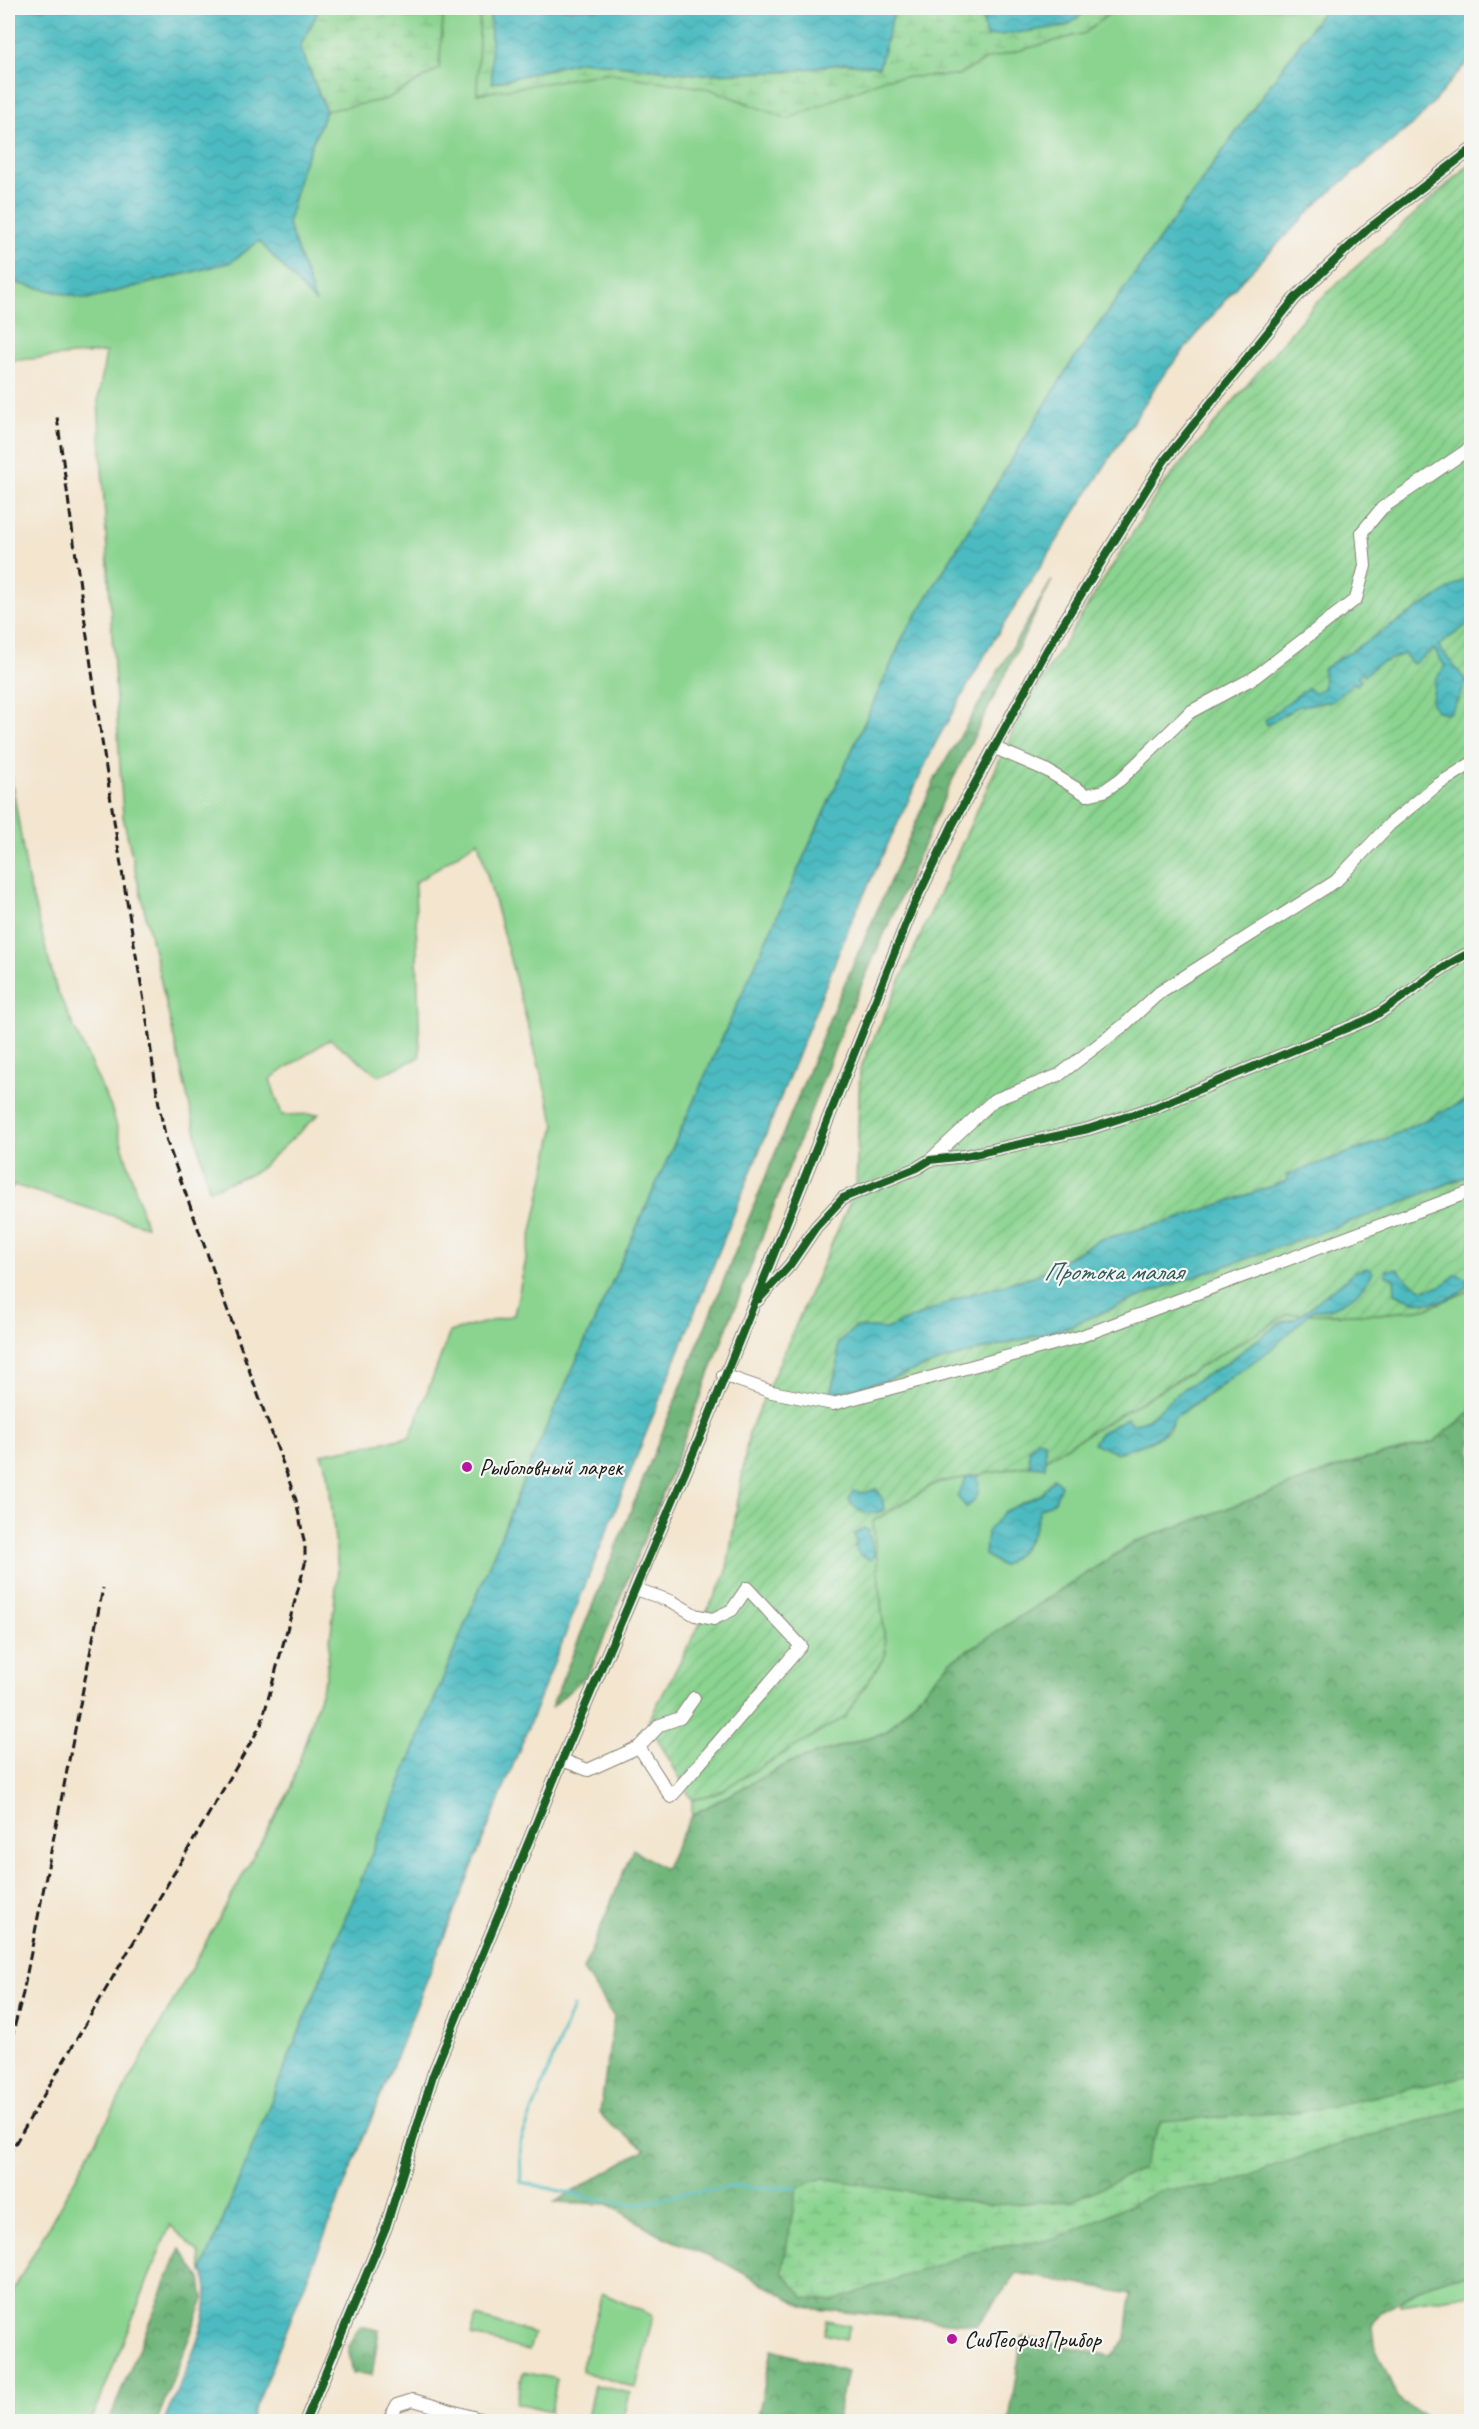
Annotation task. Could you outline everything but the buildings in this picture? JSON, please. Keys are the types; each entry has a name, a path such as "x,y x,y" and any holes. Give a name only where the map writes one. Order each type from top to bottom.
{"street":[{"path":"305,2421 386,2226 434,2075 562,1761 707,1421 723,1375 912,909 994,747 1048,648 1111,544 1164,461 1212,399 1295,298 1368,229 1472,149"},
{"path":"994,747 1046,770 1087,795 1104,791 1120,779 1190,712 1255,677 1356,598 1365,566 1362,532 1382,508 1472,447"},
{"path":"752,1307 790,1264 816,1227 843,1198 917,1168 930,1160 994,1100 1059,1075 1124,1025 1160,992 1336,881 1390,824 1436,786 1472,763"},
{"path":"930,1160 965,1156 1088,1129 1156,1107 1369,1019 1391,1007 1447,963 1472,952"},
{"path":"723,1375 772,1392 833,1404 1079,1337 1472,1191"},
{"path":"636,1589 673,1602 695,1615 713,1619 732,1610 747,1588 801,1646 671,1797 639,1747"},
{"path":"562,1761 588,1770 639,1747 660,1725 680,1718 694,1698"},
{"path":"388,2421 397,2405 412,2400 490,2421"}],"green space":[{"path":"320,8 1325,8 1069,366 904,635 533,1457 202,2271 199,2253 170,2225 91,2422 8,2421 8,2300 290,1790 326,1677 338,1570 328,1472 321,1454 410,1437 450,1332 514,1315 555,1125 478,841 415,883 420,1057 379,1076 330,1039 270,1079 282,1115 319,1114 256,1172 209,1190 123,817 98,400 106,352 8,361 8,281 87,299 231,262 259,241 315,302 288,224 301,170 326,111"},
{"path":"320,8 444,8 439,69 387,99 326,111 300,47"},
{"path":"480,8 490,8 493,83 581,61 696,74 786,72 845,63 879,67 895,8 981,8 986,36 1066,26 1090,8 1116,8 1085,33 987,59 958,75 886,78 788,119 710,89 606,73 477,94"},
{"path":"1471,163 1471,1098 1381,1141 1287,1175 1287,1181 1177,1219 1099,1240 1037,1275 962,1297 886,1329 856,1327 838,1342 838,1364 830,1393 884,1381 944,1360 1062,1329 1157,1290 1389,1208 1471,1174 1471,1290 1425,1309 1378,1314 1288,1314 1037,1464 936,1483 873,1521 886,1654 845,1717 717,1793 692,1800 648,1722 726,1575 749,1432 856,1188 860,1069 1021,713 1160,489 1314,305"},
{"path":"1052,580 950,785 843,1027 673,1468 590,1672 551,1708 833,1010 936,777"},
{"path":"8,758 28,880 56,988 112,1110 146,1226 14,1185 8,1193"},
{"path":"1471,1290 1471,1412 1433,1442 1351,1463 1135,1542 950,1662 886,1732 791,1762 692,1815 692,1800 717,1793 845,1717 886,1654 873,1521 936,1483 1037,1464 1288,1314 1378,1314 1425,1309","holes":["1295,1319 1219,1388 1175,1417 1169,1430 1151,1442 1116,1453 1133,1424 1148,1419 1184,1388 1225,1364 1280,1323","1053,1478 1061,1485 1045,1506 1038,1509 1004,1512 1042,1494"]},
{"path":"1471,1412 1471,2273 1432,2283 1381,2311 1372,2327 1374,2344 1397,2397 1412,2410 1436,2421 1009,2421 1022,2337 1111,2356 1126,2339 1131,2294 1017,2273 977,2325 816,2309 803,2306 723,2262 662,2236 608,2204 555,2202 645,2149 607,2122 600,2112 614,2017 583,1970 633,1849 664,1869 692,1815 791,1762 886,1732 950,1662 1135,1542 1351,1463 1433,1442"},
{"path":"1471,2075 1471,2107 1327,2148 1216,2187 1165,2189 1056,2239 982,2249 833,2301 805,2298 782,2272 797,2188 823,2178 990,2205 1072,2201 1142,2169 1161,2121 1308,2111"},
{"path":"180,2248 201,2279 204,2299 157,2421 109,2421"},
{"path":"1471,2273 1471,2294 1400,2305 1400,2301 1432,2283"},
{"path":"602,2293 653,2316 636,2388 581,2371"},
{"path":"476,2317 534,2333 529,2351 471,2335"},
{"path":"827,2321 850,2326 846,2339 824,2334"},
{"path":"360,2326 379,2330 372,2375 353,2373 348,2347"},
{"path":"772,2350 847,2371 836,2421 757,2421"},
{"path":"523,2372 557,2379 551,2411 516,2403"},
{"path":"594,2385 630,2393 623,2421 587,2418"}],"water":[{"path":"8,8 320,8 300,47 326,111 301,170 288,224 316,303 259,241 231,262 87,299 8,281"},
{"path":"490,8 895,8 879,67 845,63 786,72 696,74 581,61 492,83"},
{"path":"981,8 1090,8 1067,26 986,37"},
{"path":"1325,8 1471,8 1471,58 1418,120 1323,198 1240,282 1161,378 993,641 936,742 851,922 250,2421 164,2421 196,2346 202,2324 207,2286 202,2271 533,1457 904,635 1069,366"},
{"path":"1471,575 1471,622 1438,646 1467,682 1451,712 1447,714 1438,711 1431,704 1436,679 1445,666 1434,649 1413,664 1404,654 1376,665 1365,675 1362,672 1358,676 1361,681 1357,685 1353,683 1333,701 1299,706 1267,725 1265,720 1307,688 1314,693 1324,688 1323,669"},
{"name":"Протока малая","path":"1471,1098 1471,1174 1389,1208 1157,1290 1062,1329 944,1360 884,1381 830,1394 838,1364 838,1342 856,1327 886,1329 962,1297 1037,1275 1099,1240 1177,1219 1287,1181 1287,1175 1381,1141"},
{"path":"1367,1268 1373,1272 1356,1294 1340,1305 1313,1310 1273,1348 1175,1417 1158,1437 1116,1453 1093,1443 1100,1433 1127,1418 1133,1424 1148,1419 1184,1388 1225,1364 1280,1323 1295,1319 1356,1271"},
{"path":"1397,1269 1407,1280 1423,1290 1441,1286 1457,1274 1468,1280 1469,1285 1443,1301 1425,1303 1415,1301 1395,1293 1394,1278 1386,1276 1386,1270"},
{"path":"1037,1440 1045,1442 1045,1467 1030,1466 1029,1449"},
{"path":"978,1475 978,1494 974,1501 966,1507 957,1496 967,1477"},
{"path":"1053,1478 1061,1485 1055,1501 1040,1509 1035,1528 1023,1548 1002,1566 985,1555 987,1532 1004,1512 1042,1494"},
{"path":"876,1489 882,1497 884,1510 864,1513 849,1500 853,1491 865,1493"},
{"path":"864,1528 868,1531 875,1555 871,1560 859,1554 854,1545 857,1544 854,1534"}],"waterway":[{"path":"573,2007 520,2143 521,2182 591,2198 637,2205 680,2194 732,2187 797,2188"}],"railway":[{"path":"8,2156 261,1725 305,1564 305,1546 296,1500 167,1142 107,775 57,417"},
{"path":"8,2052 23,1993 103,1588"}],"cycle path":[{"path":"305,2422 386,2227 433,2075 562,1760 707,1421 912,909 953,824 1048,648 1164,461 1295,298 1368,229 1472,149"},
{"path":"759,1299 790,1265 816,1227 843,1198 917,1168 930,1160 965,1156 1088,1129 1156,1107 1369,1019 1445,967 1472,952"}],"place":[{"name":"Рыболовный ларек","path":"467,1467"},
{"name":"СибГеофизПрибор","path":"952,2339"}]}
